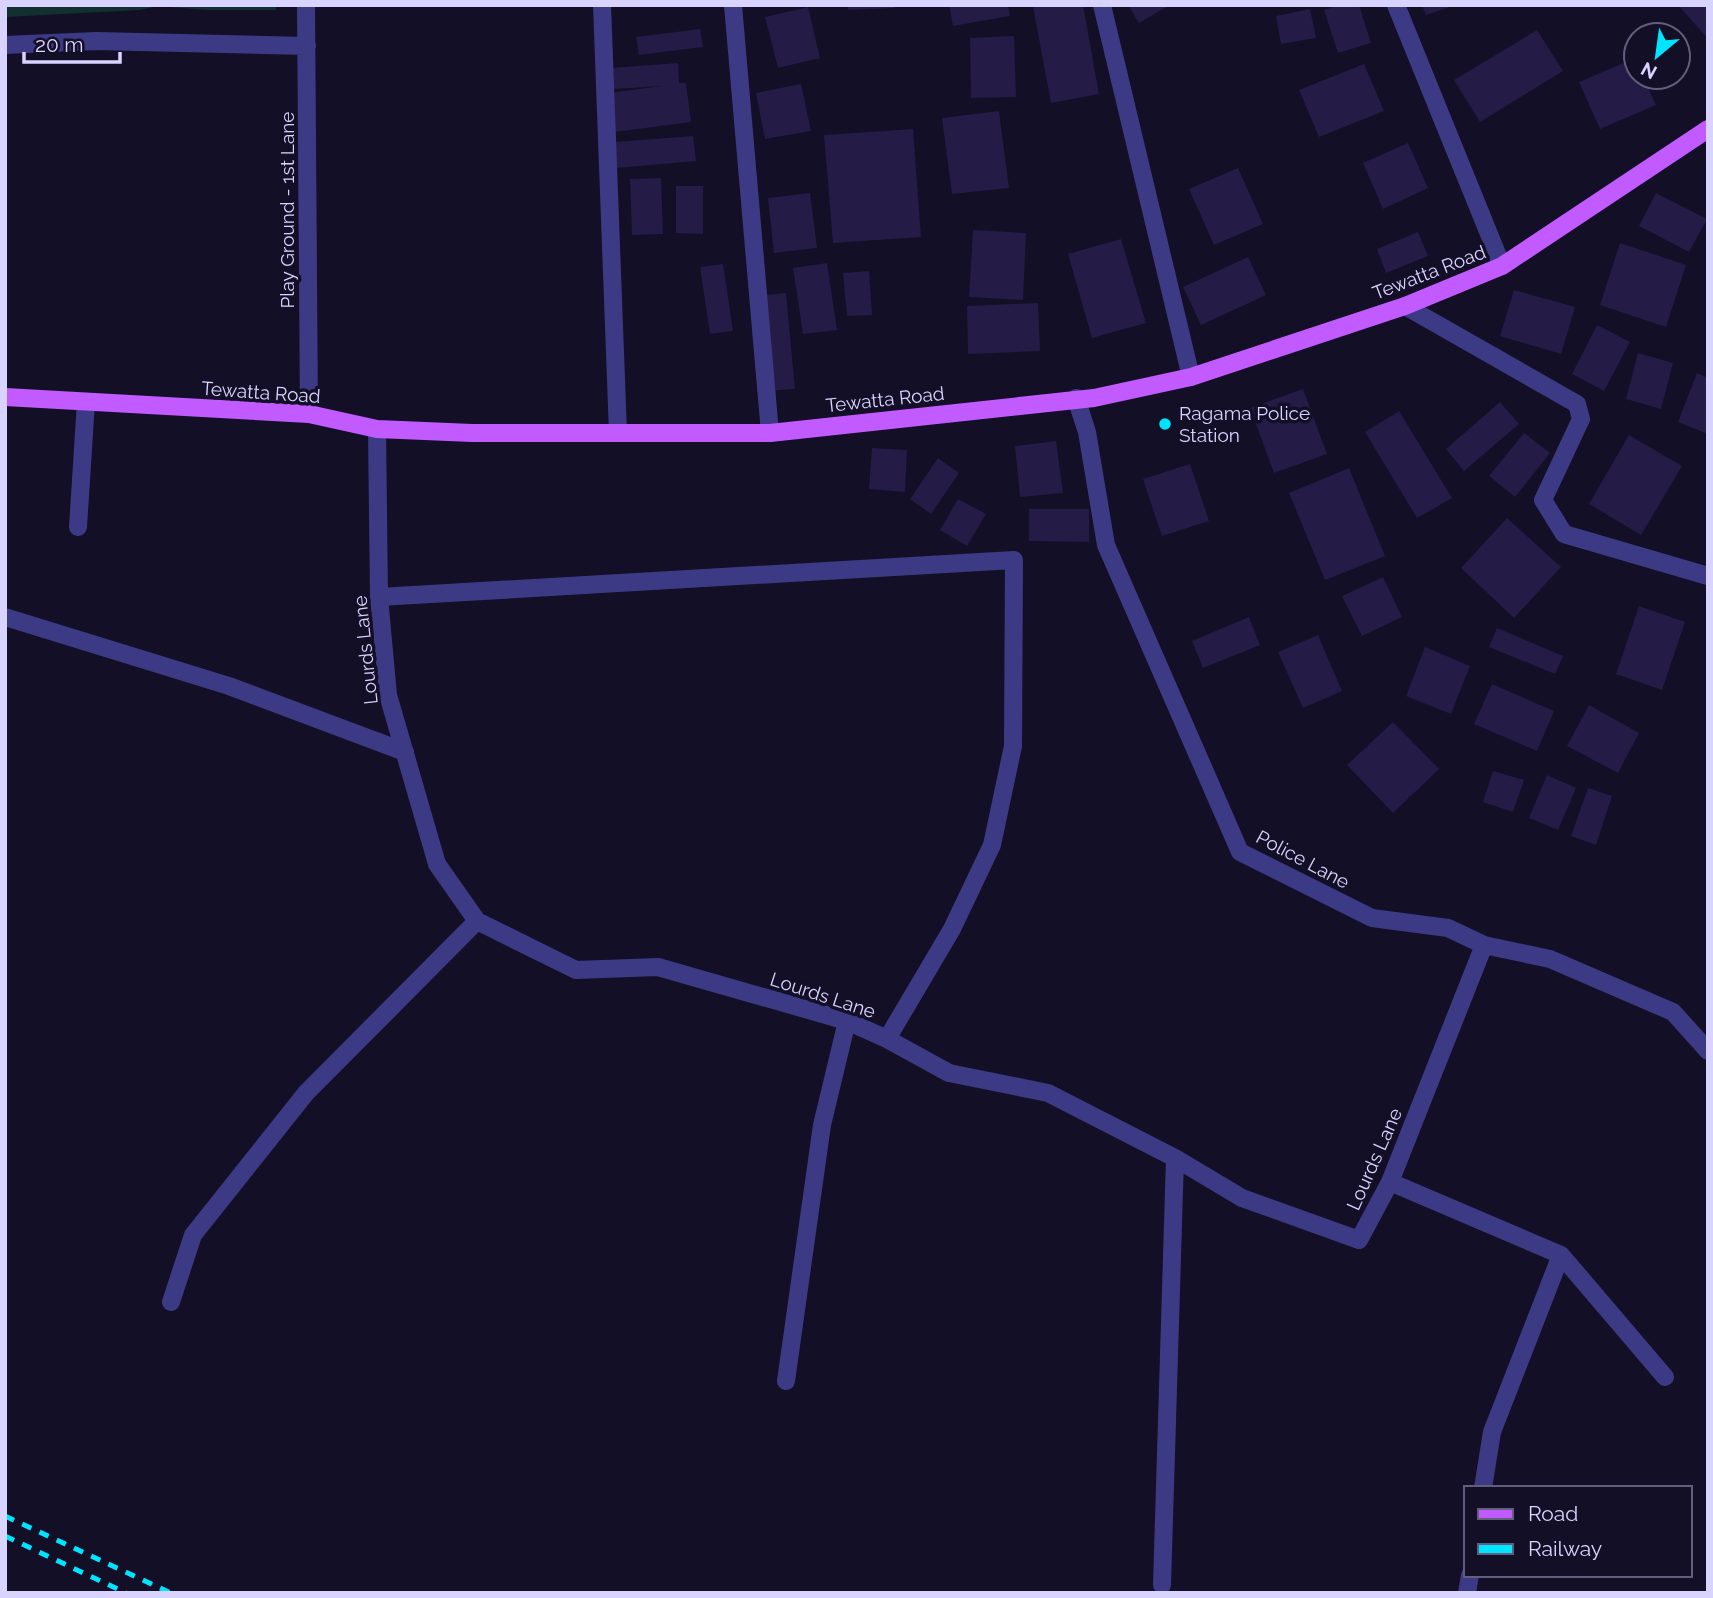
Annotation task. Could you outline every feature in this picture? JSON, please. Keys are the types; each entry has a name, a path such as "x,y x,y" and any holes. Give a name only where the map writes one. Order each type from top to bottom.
{"main road":[{"name":"Tewatta Road","path":"5,397 309,414 377,429 472,433 770,433 1094,398 1191,377 1405,306 1502,266 1708,129"}],"street":[{"name":"Play Ground - 1st Lane","path":"306,5 309,414"},
{"path":"602,5 618,433"},
{"path":"733,5 770,433"},
{"path":"1102,5 1191,377"},
{"path":"1396,5 1502,266"},
{"path":"5,45 96,41 307,46"},
{"path":"1405,306 1577,404 1581,419 1544,499 1564,534 1708,576"},
{"name":"Police Lane","path":"1076,398 1087,432 1106,545 1241,852 1372,918 1448,928 1484,945 1550,959 1673,1012 1708,1051"},
{"path":"78,527 86,402"},
{"name":"Lourds Lane","path":"377,429 379,597 388,695 437,864 477,921 576,970 658,967 847,1021 887,1039 949,1073 1048,1093 1175,1158 1242,1198 1359,1240 1391,1182 1484,945"},
{"path":"379,597 1014,559 1013,746 992,845 952,929 887,1039"},
{"path":"5,617 229,686 405,752"},
{"path":"171,1302 193,1235 306,1093 477,921"},
{"path":"786,1381 822,1125 847,1021"},
{"path":"1162,1585 1175,1158"},
{"path":"1391,1182 1561,1255 1665,1377"},
{"path":"1483,1486 1492,1432 1561,1255"}],"green space":[{"path":"5,5 276,5 276,10 207,10 158,6 140,10 5,17"}],"building":[{"path":"848,5 895,5 895,8 848,10"},
{"path":"949,5 1008,5 1010,16 953,26"},
{"path":"1083,5 1099,94 1051,103 1033,6"},
{"path":"1128,5 1170,5 1139,23"},
{"path":"1340,5 1359,5 1371,43 1338,53 1324,10"},
{"path":"1422,5 1453,5 1453,6 1426,15"},
{"path":"1678,5 1708,5 1708,39"},
{"path":"808,7 820,58 778,68 765,17"},
{"path":"1310,9 1316,38 1281,44 1276,16"},
{"path":"700,29 703,47 639,55 636,37"},
{"path":"1537,30 1563,71 1480,122 1454,80"},
{"path":"1014,36 1016,97 971,98 970,38"},
{"path":"678,63 679,83 686,83 691,122 615,132 609,93 661,86 613,89 611,68"},
{"path":"1364,64 1384,111 1319,137 1299,90"},
{"path":"1622,64 1622,91 1650,91 1656,105 1600,129 1579,82"},
{"path":"801,84 811,131 765,139 756,93"},
{"path":"999,111 1009,188 952,194 942,118"},
{"path":"913,129 921,237 833,243 824,135"},
{"path":"693,136 696,161 605,169 602,143"},
{"path":"1408,143 1428,188 1383,209 1363,163"},
{"path":"1238,168 1263,224 1214,245 1189,189"},
{"path":"661,178 663,234 632,235 630,179"},
{"path":"676,186 703,186 703,234 676,233"},
{"path":"810,193 817,248 774,253 768,198"},
{"path":"1656,193 1707,219 1689,252 1639,226"},
{"path":"973,230 1026,233 1023,300 969,297"},
{"path":"1418,232 1428,256 1386,273 1377,249"},
{"path":"1121,239 1146,323 1092,338 1068,254"},
{"path":"1620,243 1686,265 1666,327 1600,305"},
{"path":"1248,257 1266,295 1201,325 1183,287"},
{"path":"827,263 837,330 803,334 793,268"},
{"path":"723,264 733,331 710,334 700,267"},
{"path":"869,271 872,315 847,316 843,273"},
{"path":"1514,290 1575,307 1561,354 1500,336"},
{"path":"786,293 795,389 764,391 755,296"},
{"path":"1038,303 1040,351 968,354 967,306"},
{"path":"1597,325 1630,342 1604,391 1572,374"},
{"path":"1638,353 1673,363 1661,409 1626,399"},
{"path":"1697,373 1708,378 1708,434 1678,422"},
{"path":"1303,389 1327,454 1274,473 1250,408"},
{"path":"1500,402 1519,424 1464,471 1446,449"},
{"path":"1399,411 1452,498 1417,518 1365,432"},
{"path":"1524,433 1550,453 1515,497 1489,476"},
{"path":"1629,435 1682,466 1641,535 1589,504"},
{"path":"1056,441 1063,493 1020,497 1015,446"},
{"path":"872,448 907,450 905,492 869,489"},
{"path":"938,458 959,473 931,514 910,499"},
{"path":"1190,464 1209,521 1162,536 1143,479"},
{"path":"1349,468 1385,556 1325,580 1289,493"},
{"path":"958,499 986,514 967,546 940,530"},
{"path":"1029,509 1089,509 1089,542 1029,541"},
{"path":"1507,518 1561,567 1514,618 1461,568"},
{"path":"1383,577 1402,617 1362,636 1342,596"},
{"path":"1639,606 1685,622 1662,690 1616,674"},
{"path":"1249,617 1260,645 1203,668 1192,641"},
{"path":"1497,628 1563,656 1555,674 1489,647"},
{"path":"1318,635 1342,691 1303,708 1278,652"},
{"path":"1425,647 1470,666 1451,714 1406,696"},
{"path":"1492,684 1554,711 1537,751 1474,724"},
{"path":"1589,705 1639,733 1618,773 1567,746"},
{"path":"1393,722 1439,769 1393,813 1347,765"},
{"path":"1493,771 1524,780 1513,812 1483,802"},
{"path":"1547,775 1576,788 1558,830 1529,818"},
{"path":"1588,788 1612,796 1596,845 1571,836"}],"railway":[{"path":"5,1516 171,1593"},
{"path":"5,1536 126,1593"}],"place":[{"name":"Ragama Police Station","path":"1165,424"}]}
